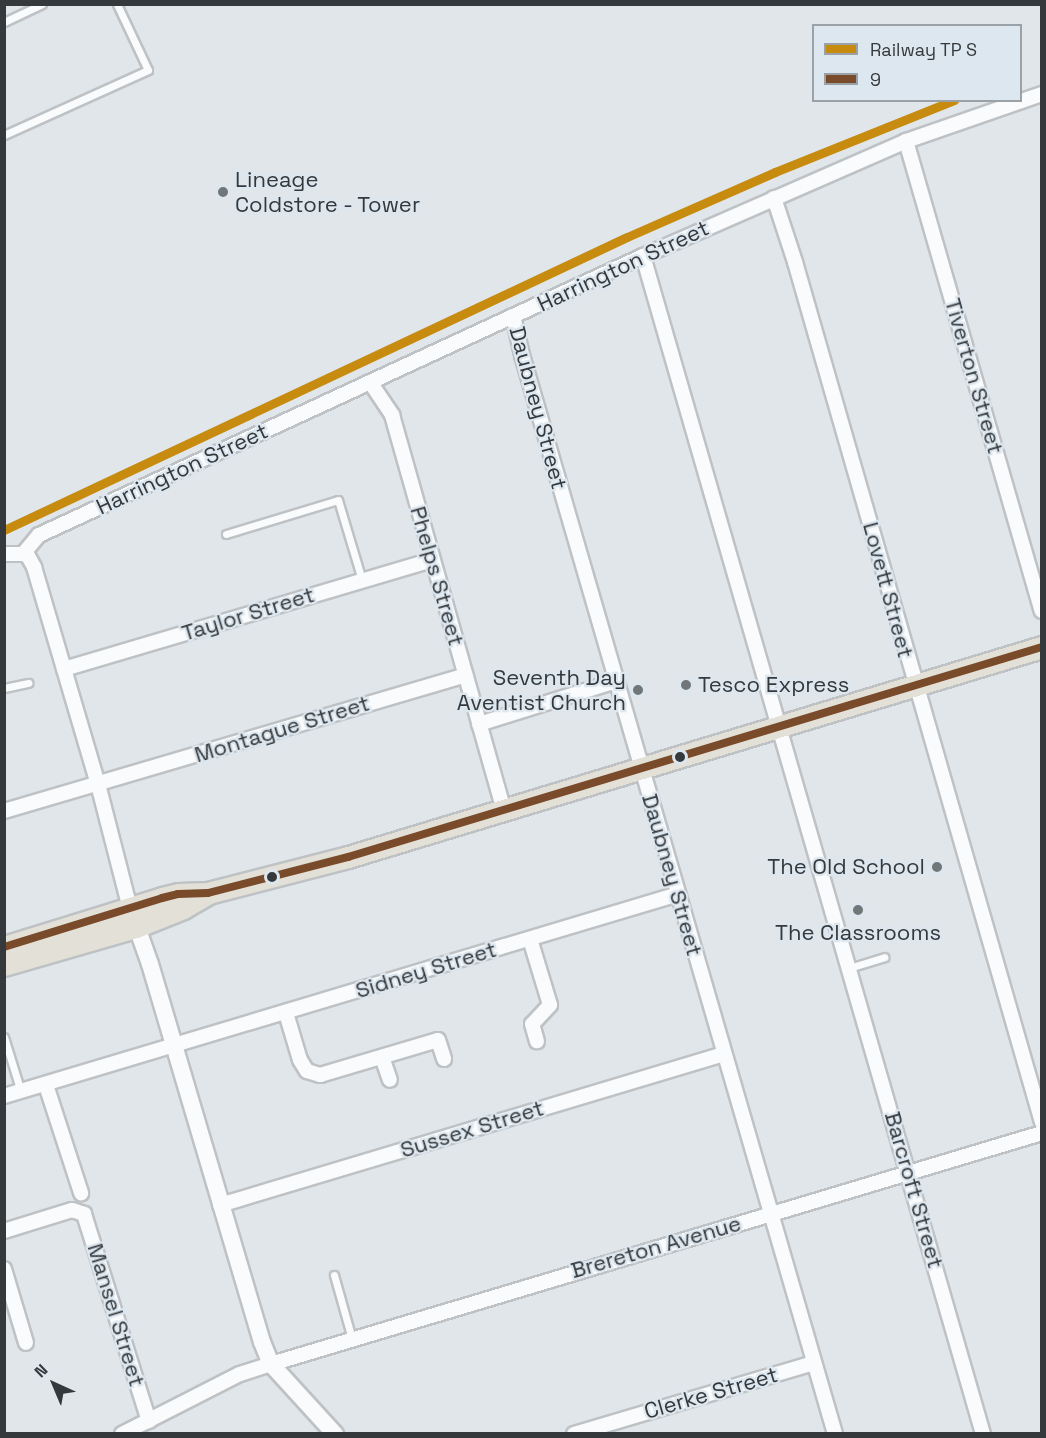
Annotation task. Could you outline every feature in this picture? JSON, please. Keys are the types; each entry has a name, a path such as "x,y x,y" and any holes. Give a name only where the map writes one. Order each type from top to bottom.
{"main road":[{"path":"4,947 183,908 208,893 348,857 504,811 1041,647"},
{"path":"4,965 133,918"}],"street":[{"name":"Harrington Street","path":"1022,101 1041,94"},
{"name":"Harrington Street","path":"23,554 39,535 643,256 906,141 1018,102"},
{"name":"Tiverton Street","path":"906,141 1041,611"},
{"name":"Lovett Street","path":"774,198 824,364 1041,1122"},
{"name":"Barcroft Street","path":"643,256 781,726 983,1434"},
{"name":"Daubney Street","path":"513,316 641,768 835,1434"},
{"name":"Phelps Street","path":"369,382 392,415 504,811"},
{"path":"4,554 28,556 34,567 98,784 133,918 262,1342 272,1364 335,1434"},
{"name":"Taylor Street","path":"64,669 432,560"},
{"name":"Montague Street","path":"4,811 465,675"},
{"path":"479,724 616,681"},
{"name":"Sidney Street","path":"4,1096 174,1047 678,894"},
{"path":"530,939 550,1005 532,1024 537,1041"},
{"path":"286,1013 300,1060 307,1071 320,1076 438,1041 444,1059"},
{"name":"Sussex Street","path":"220,1205 724,1054"},
{"path":"382,1057 390,1080"},
{"path":"46,1085 81,1193"},
{"name":"Brereton Avenue","path":"122,1434 240,1374 1041,1133"},
{"name":"Mansel Street","path":"4,1230 72,1210 81,1211 87,1217 149,1421"},
{"path":"4,1269 26,1343"},
{"name":"Clerke Street","path":"574,1434 814,1363"}],"lane":[{"path":"4,22 42,4"},
{"path":"4,135 148,70 117,4"},
{"path":"226,534 338,500 363,580"},
{"path":"4,688 28,683"},
{"path":"849,968 884,957"},
{"path":"4,1037 21,1092"},
{"path":"334,1275 352,1339"}],"transit line":[{"path":"4,530 627,237 775,172 949,102"},
{"name":"9","path":"4,947 162,898 178,894 208,893 348,857 1042,647"}],"place":[{"name":"Lineage Coldstore - Tower","path":"223,192"},
{"name":"Tesco Express","path":"686,685"},
{"name":"Seventh Day Aventist Church","path":"638,690"},
{"name":"The Old School","path":"937,867"},
{"name":"The Classrooms","path":"858,910"}]}
